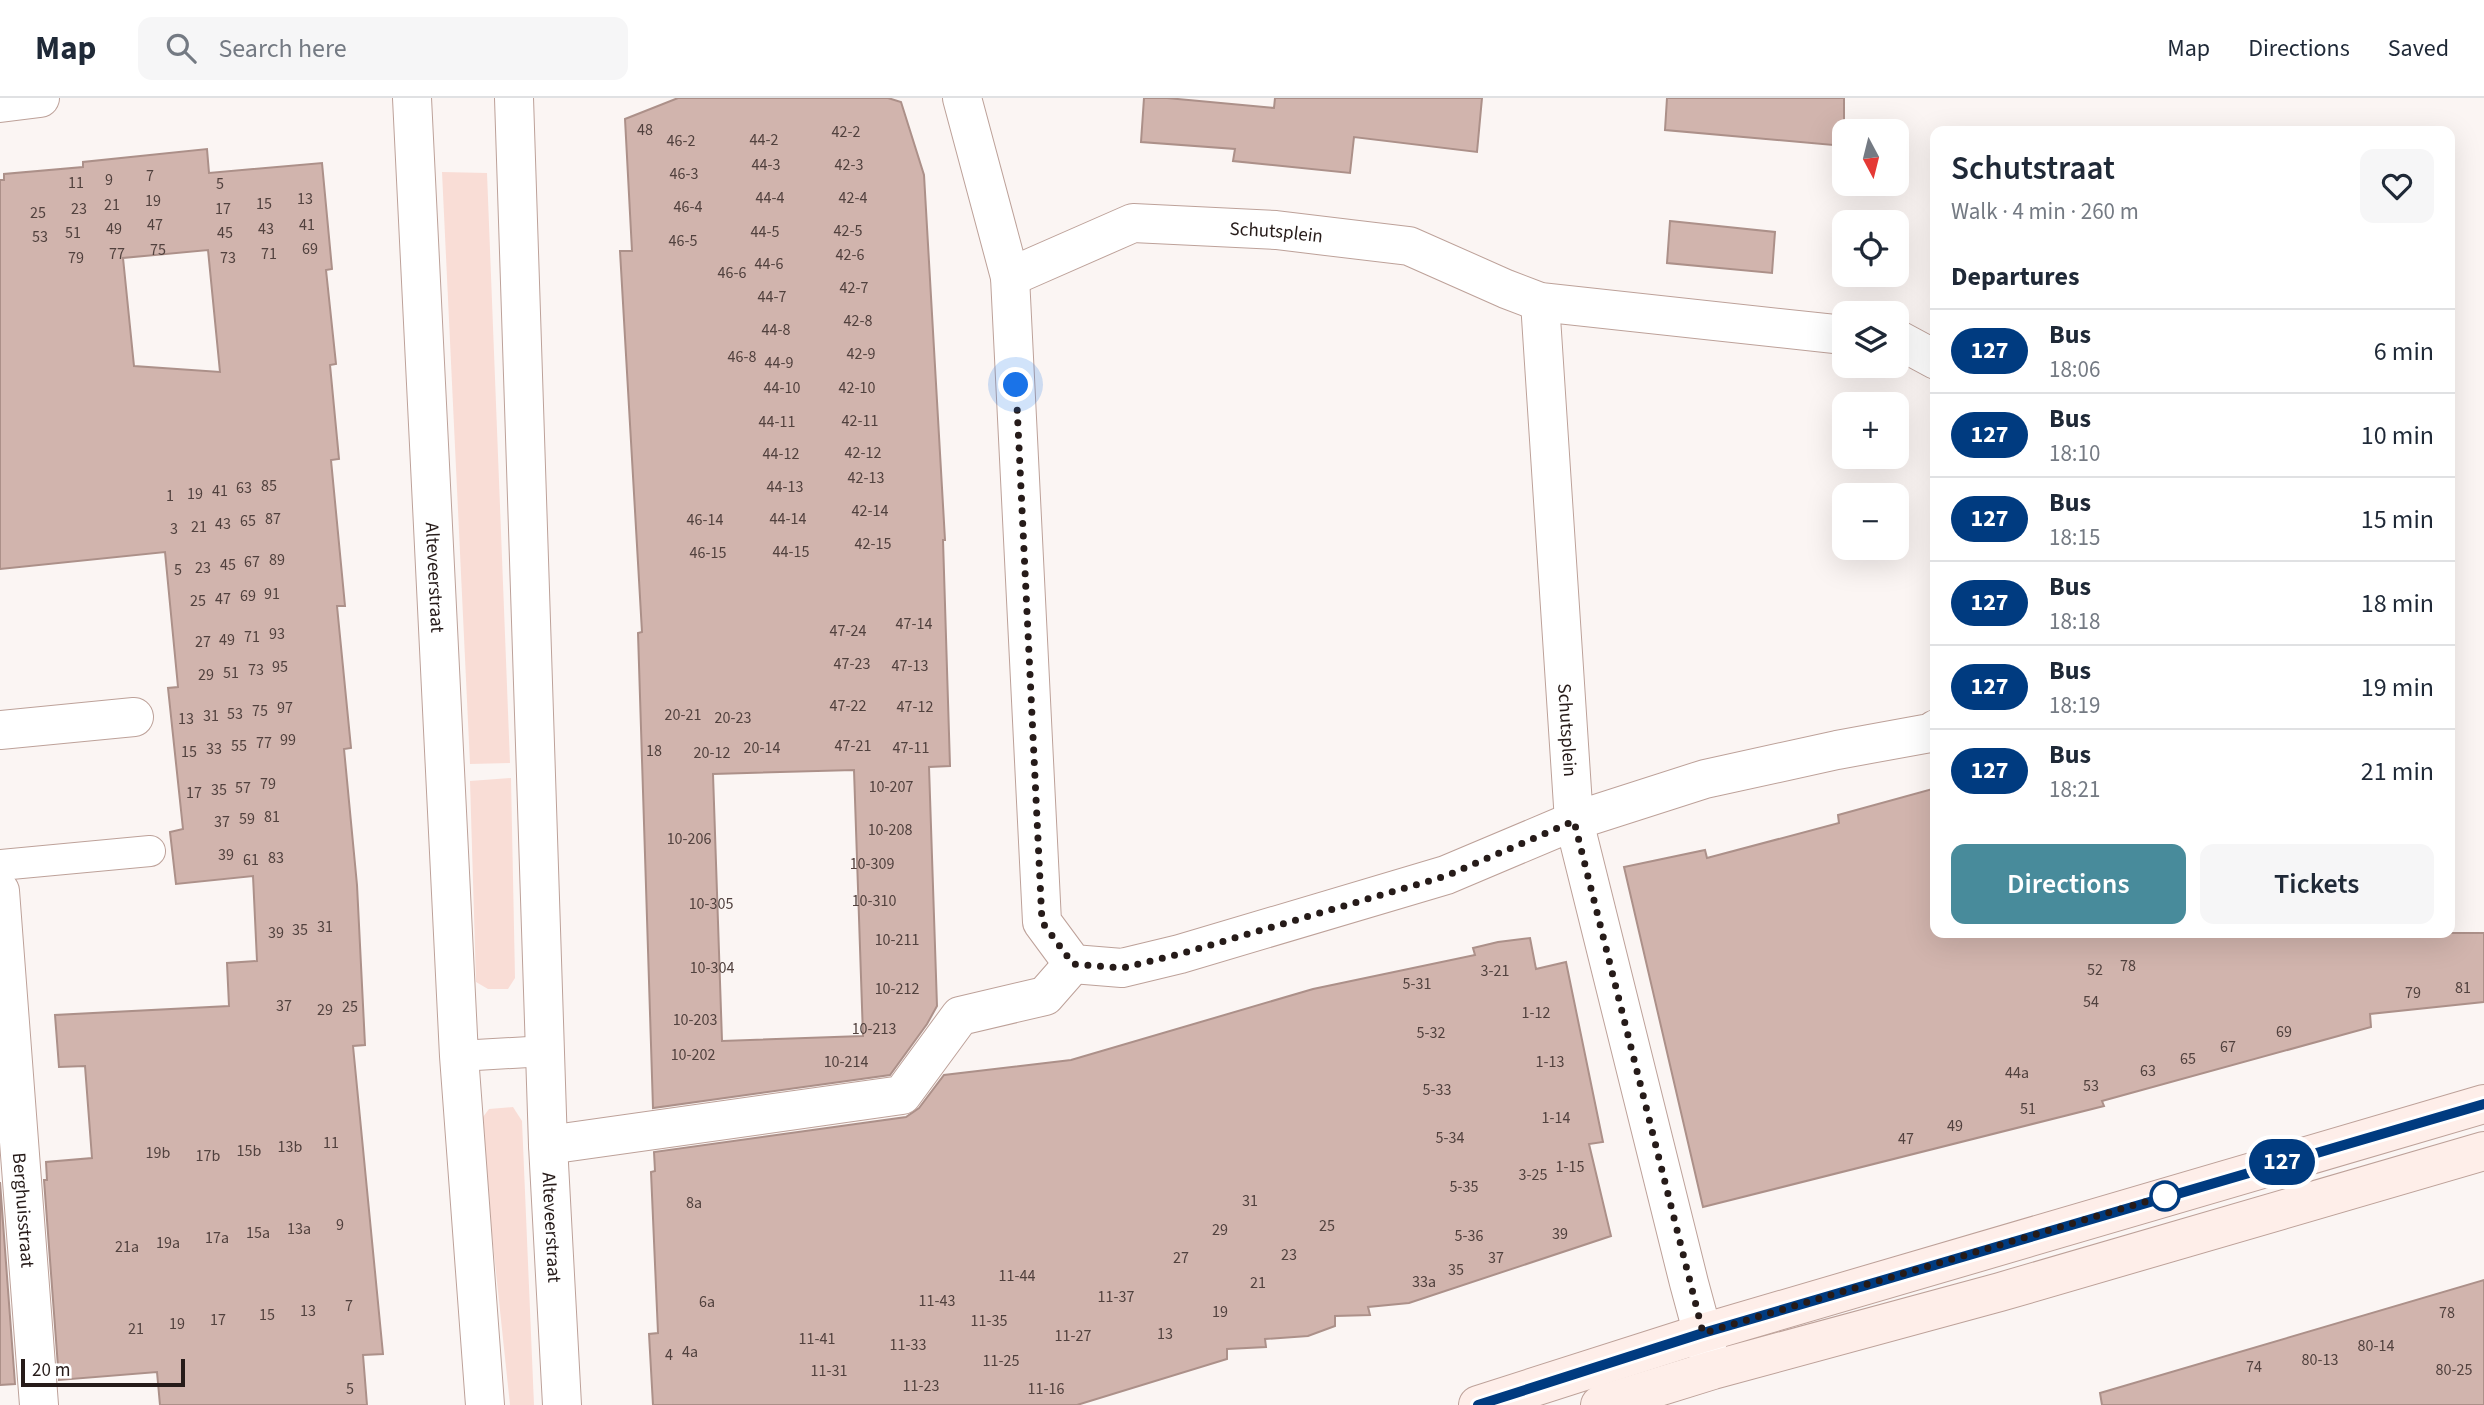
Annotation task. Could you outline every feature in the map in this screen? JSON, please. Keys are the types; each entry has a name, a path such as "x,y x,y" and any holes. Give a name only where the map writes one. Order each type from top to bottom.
{"main road":[{"path":"1478,1405 1548,1395 1703,1333 2484,1104"},
{"path":"1600,1405 1713,1370 2000,1292 2484,1151"}],"street":[{"path":"0,103 40,98"},
{"name":"Alteveerstraat","path":"412,98 459,1056 485,1405"},
{"name":"Alteveerstraat","path":"514,98 548,1145 562,1405"},
{"path":"962,98 1010,277 1042,922 1073,964 1122,968 1193,951 1446,876 1574,821 1704,779 1930,733"},
{"name":"Schutsplein","path":"1010,277 1133,223 1276,230 1409,246 1540,302 1832,334"},
{"name":"Schutsplein","path":"1540,302 1574,821 1713,1370"},
{"path":"1909,345 1930,357"},
{"path":"0,730 134,717"},
{"name":"Berghuisstraat","path":"0,891 7,1087 39,1405"},
{"path":"548,1145 902,1095 960,1016 1045,996 1073,964"}],"lane":[{"path":"0,865 150,851"},
{"path":"459,1056 546,1051"}],"shaded area":[{"path":"442,172 487,173 510,763 470,764"},
{"path":"511,778 515,978 508,989 488,989 476,982 470,781"},
{"path":"513,1107 522,1121 534,1405 510,1405 480,1121 489,1109"}],"building":[{"path":"678,98 888,98 901,102 924,175 945,540 950,766 929,767 937,1006 890,1075 653,1108 638,633 642,632 620,251 632,251 625,119","holes":["854,770 863,1036 722,1041 713,774"]},
{"path":"1144,98 1274,108 1275,98 1482,98 1477,152 1354,137 1350,173 1233,161 1235,149 1141,142"},
{"path":"1667,98 1844,98 1844,119 1832,119 1832,145 1665,130"},
{"path":"207,149 209,173 322,163 332,269 326,270 336,364 330,365 339,459 331,460 345,606 337,606 351,748 344,749 357,885 365,1045 353,1046 383,1354 363,1355 367,1405 160,1405 157,1372 59,1380 44,1180 47,1180 46,1162 92,1158 85,1066 59,1067 55,1015 229,1006 227,963 257,961 253,876 176,884 170,832 183,829 168,688 178,687 165,552 0,569 0,180 4,180 4,174 83,167 83,162","holes":["208,250 220,372 134,366 123,258"]},
{"path":"1670,221 1775,232 1772,273 1667,263"},
{"path":"1930,790 1930,938 2455,938 2455,933 2484,933 2484,1002 2370,1014 2371,1027 2102,1101 2104,1106 1703,1207 1624,867 1705,850 1707,858 1839,823 1838,815"},
{"path":"1530,938 1536,969 1566,962 1603,1142 1589,1144 1611,1236 1409,1303 1368,1307 1370,1315 1335,1316 1335,1326 1308,1336 1265,1339 1266,1347 1227,1349 1227,1359 1077,1405 653,1405 649,1334 658,1333 651,1172 655,1171 654,1152 906,1117 919,1108 944,1075 1071,1060 1313,989 1475,955 1473,948"},
{"path":"0,1182 15,1384 0,1385"},
{"path":"2484,1280 2484,1405 2102,1405 2100,1393"}],"bus line":[{"name":"127","path":"1478,1405 1703,1333 2484,1104"}],"route":[{"path":"1016,385 1042,922 1073,964 1122,968 1180,954 1446,876 1574,821 1703,1333 2165,1196"}]}
